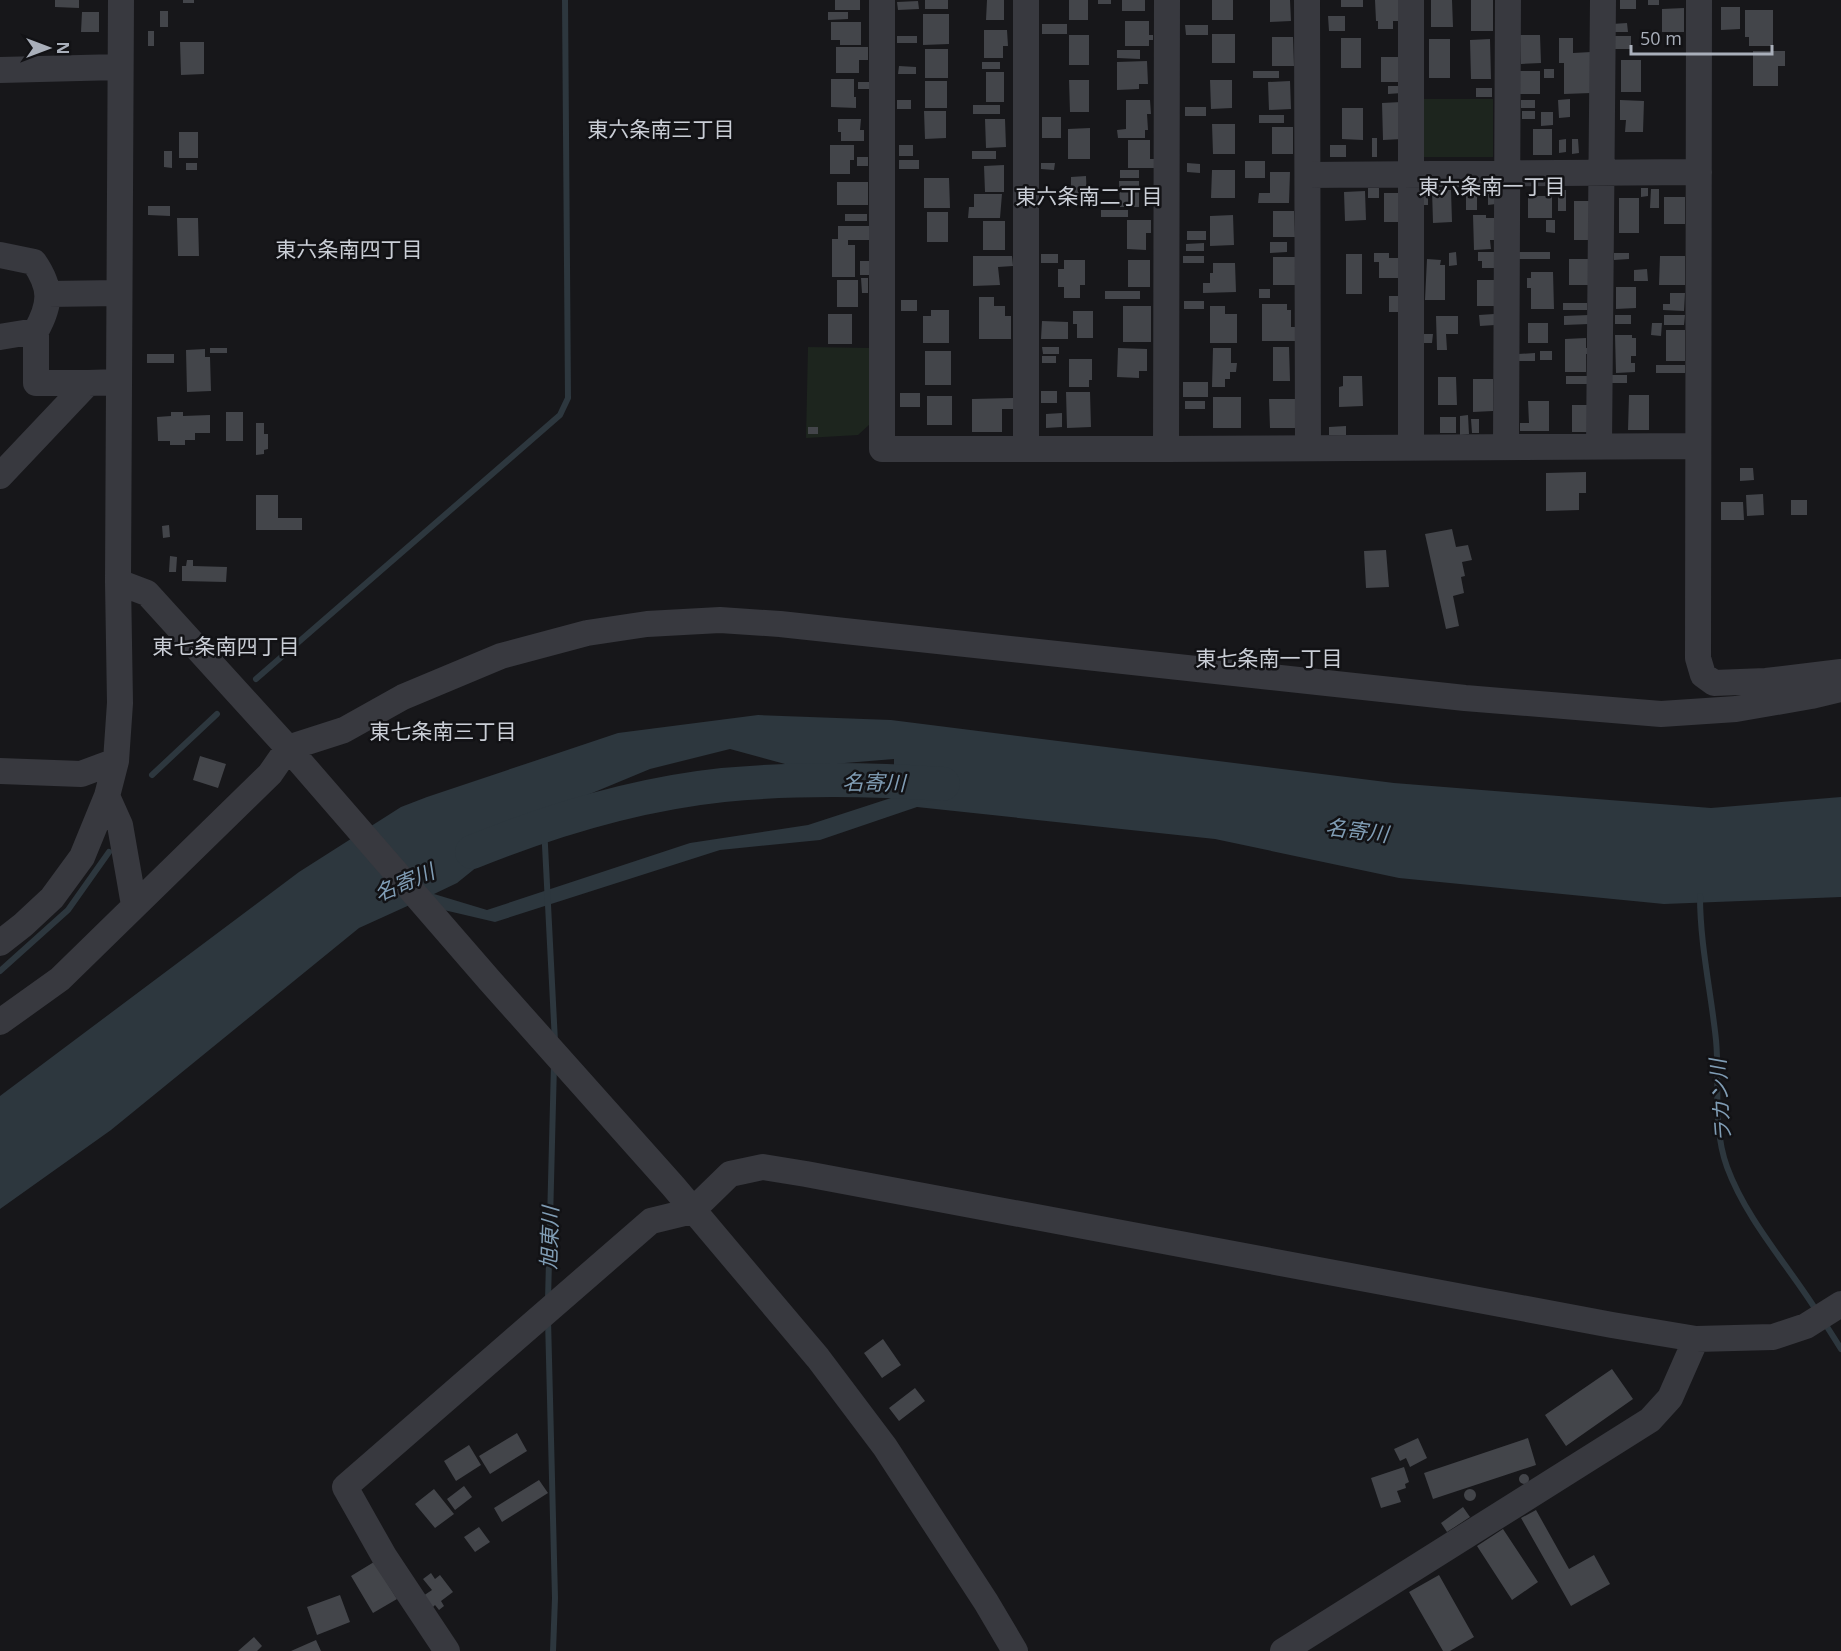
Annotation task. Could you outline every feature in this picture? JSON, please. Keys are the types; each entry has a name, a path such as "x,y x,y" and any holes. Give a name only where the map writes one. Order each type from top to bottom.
{"street":[{"path":"0,943 52,898 82,857 107,796 116,761 120,703 118,582 121,0"},
{"path":"882,0 882,449 1166,450 1698,446"},
{"path":"1026,0 1026,449"},
{"path":"1166,450 1167,0"},
{"path":"1307,0 1308,448"},
{"path":"1411,0 1411,447"},
{"path":"1506,447 1508,0"},
{"path":"1599,446 1603,0"},
{"path":"1699,0 1698,658 1703,675 1714,683 1766,681 1841,672"},
{"path":"0,69 120,67"},
{"path":"1308,175 1699,172"},
{"path":"0,255 34,262 44,277 48,294 44,317 36,331 36,383 119,382"},
{"path":"48,294 119,293"},
{"path":"0,337 36,331"},
{"path":"0,476 88,382"},
{"path":"118,582 147,593 288,748 672,1186 818,1358 885,1447 986,1602 1015,1651"},
{"path":"0,1022 60,978 270,774 288,748 344,730 404,697 501,656 587,633 647,624 720,620 961,643 1465,698 1661,714 1736,709 1841,689"},
{"path":"0,771 81,774 116,761"},
{"path":"107,796 120,825 134,905"},
{"path":"447,1651 384,1556 345,1487 651,1221 692,1211 729,1174 763,1167 1696,1339 1773,1337 1806,1326 1835,1307"},
{"path":"1282,1651 1650,1420 1670,1398 1696,1339"}],"shaded area":[{"path":"1423,99 1493,99 1493,157 1423,157"},
{"path":"808,347 870,348 870,424 858,435 806,438"}],"water":[{"path":"758,715 891,720 1394,783 1711,808 1841,797 1841,897 1664,904 1399,878 1215,839 917,807 820,840 720,850 495,922 414,903 359,928 111,1130 0,1209 0,1096 299,872 401,807 618,733","holes":["730,749 796,767 894,759 894,797 808,825 690,843 487,910 434,894 457,883 544,813 650,769"]}],"building":[{"path":"55,0 79,0 79,8 55,7"},
{"path":"183,0 194,0 194,3 183,3"},
{"path":"835,0 860,0 860,10 835,10"},
{"path":"925,0 948,0 948,9 925,9"},
{"path":"987,0 1004,0 1004,20 986,20"},
{"path":"1069,0 1088,0 1088,20 1069,20"},
{"path":"1098,0 1111,0 1111,4 1098,4"},
{"path":"1122,0 1145,0 1145,11 1122,11"},
{"path":"1212,0 1233,0 1233,20 1212,20"},
{"path":"1270,0 1290,0 1291,21 1270,22"},
{"path":"1341,0 1363,0 1363,7 1341,7"},
{"path":"1375,0 1400,0 1400,21 1393,21 1393,29 1378,29"},
{"path":"1431,0 1452,0 1453,27 1431,27"},
{"path":"1471,0 1493,0 1493,31 1471,31"},
{"path":"1620,0 1636,0 1636,9 1620,9"},
{"path":"1648,0 1659,0 1659,5 1648,5"},
{"path":"918,1 919,9 898,10 897,2"},
{"path":"1721,7 1740,7 1740,29 1721,30"},
{"path":"1684,8 1684,32 1662,32 1662,9"},
{"path":"1745,10 1773,10 1773,46 1749,46 1749,37 1745,37"},
{"path":"160,11 168,11 168,27 160,27"},
{"path":"82,12 99,12 99,32 81,32"},
{"path":"828,12 848,12 848,19 828,20"},
{"path":"923,14 949,14 949,44 923,45"},
{"path":"1328,16 1345,16 1345,31 1329,31"},
{"path":"1125,21 1149,21 1149,35 1153,35 1153,40 1149,40 1149,46 1125,46"},
{"path":"831,22 861,22 861,45 840,45 840,40 831,40"},
{"path":"1627,23 1628,32 1612,32 1612,24"},
{"path":"1042,24 1067,24 1067,34 1042,34"},
{"path":"1185,25 1208,25 1208,35 1186,35"},
{"path":"984,30 1007,30 1008,46 1003,46 1003,58 984,58"},
{"path":"148,31 154,31 154,46 148,46"},
{"path":"1212,34 1235,34 1235,63 1212,63"},
{"path":"1069,35 1089,35 1089,65 1069,65"},
{"path":"1520,35 1540,35 1541,63 1521,64"},
{"path":"897,36 917,36 917,43 897,43"},
{"path":"1613,36 1631,36 1631,49 1613,49"},
{"path":"1272,37 1293,37 1294,66 1272,66"},
{"path":"1341,38 1361,38 1361,68 1341,68"},
{"path":"1559,38 1573,38 1573,53 1591,52 1591,93 1564,94 1564,63 1559,63"},
{"path":"1429,39 1450,39 1450,78 1429,78"},
{"path":"1490,39 1491,79 1471,79 1470,40"},
{"path":"180,42 204,42 204,74 181,75"},
{"path":"836,47 868,47 868,60 859,60 859,73 836,73"},
{"path":"925,49 948,49 948,78 925,78"},
{"path":"1117,50 1140,50 1140,59 1117,58"},
{"path":"1753,51 1785,51 1785,66 1778,66 1778,86 1753,86"},
{"path":"1381,57 1399,57 1399,82 1381,82"},
{"path":"1621,60 1641,60 1641,92 1621,92"},
{"path":"1147,61 1148,84 1139,84 1139,89 1117,90 1117,62"},
{"path":"982,62 1000,62 1000,69 982,69"},
{"path":"899,66 916,67 916,74 898,74"},
{"path":"1544,69 1554,69 1554,78 1544,78"},
{"path":"1253,71 1279,71 1279,78 1253,78"},
{"path":"1519,71 1540,71 1540,94 1519,94"},
{"path":"986,72 1004,72 1004,102 986,102"},
{"path":"831,79 854,79 856,108 831,107"},
{"path":"1069,80 1089,80 1089,112 1070,112"},
{"path":"1210,80 1232,80 1232,108 1211,109"},
{"path":"925,81 947,81 947,108 925,108"},
{"path":"1290,81 1291,109 1269,110 1268,82"},
{"path":"858,82 869,82 869,89 858,89"},
{"path":"1388,86 1402,86 1402,93 1388,94"},
{"path":"1476,88 1492,88 1492,97 1476,97"},
{"path":"1570,99 1570,117 1559,118 1558,100"},
{"path":"897,100 911,100 911,109 897,109"},
{"path":"1126,100 1150,100 1151,114 1147,114 1148,130 1145,130 1145,138 1118,138 1117,130 1126,129"},
{"path":"1521,100 1535,100 1535,108 1521,108"},
{"path":"1620,100 1644,101 1643,132 1625,132 1626,120 1620,120"},
{"path":"1401,102 1402,139 1383,140 1382,103"},
{"path":"973,105 1000,105 1000,114 973,114"},
{"path":"1185,107 1206,107 1206,116 1185,116"},
{"path":"1342,108 1363,108 1363,140 1342,139"},
{"path":"924,111 946,111 946,138 925,139"},
{"path":"1522,111 1535,111 1535,119 1522,119"},
{"path":"1541,112 1553,112 1553,125 1541,126"},
{"path":"1259,115 1284,115 1284,123 1259,123"},
{"path":"1042,117 1061,117 1061,138 1042,138"},
{"path":"838,119 861,119 860,130 864,130 864,141 841,141"},
{"path":"985,119 1005,119 1006,147 986,148"},
{"path":"1212,124 1235,124 1235,154 1213,154"},
{"path":"1272,127 1293,127 1293,154 1272,154"},
{"path":"1090,128 1090,159 1068,159 1068,129"},
{"path":"1533,129 1552,129 1552,155 1533,155"},
{"path":"179,132 198,132 198,158 179,158"},
{"path":"1372,138 1377,138 1377,157 1372,157"},
{"path":"1566,139 1566,152 1559,153 1559,140"},
{"path":"1572,139 1578,139 1579,153 1572,154"},
{"path":"1128,140 1150,140 1150,159 1155,159 1155,168 1128,168"},
{"path":"830,145 854,145 854,160 850,160 850,174 830,174"},
{"path":"899,145 913,145 913,156 899,156"},
{"path":"1330,145 1346,145 1346,157 1330,157"},
{"path":"164,151 172,151 172,168 164,167"},
{"path":"972,151 996,151 996,159 972,159"},
{"path":"857,157 868,157 868,166 857,166"},
{"path":"899,160 919,160 919,169 899,169"},
{"path":"1245,161 1265,161 1265,178 1245,178"},
{"path":"186,163 197,163 197,170 186,170"},
{"path":"1041,163 1055,163 1054,170 1041,169"},
{"path":"1187,163 1200,164 1200,173 1187,172"},
{"path":"1004,165 1004,192 985,192 984,166"},
{"path":"1120,170 1139,170 1139,178 1120,178"},
{"path":"1212,170 1235,170 1235,198 1211,198"},
{"path":"1270,172 1290,172 1289,203 1258,203 1259,193 1270,193"},
{"path":"1086,176 1087,203 1072,203 1071,199 1067,199 1067,186 1071,186 1071,177"},
{"path":"924,178 949,178 950,208 924,208"},
{"path":"1119,181 1139,181 1139,207 1120,207"},
{"path":"837,182 868,182 868,205 837,205"},
{"path":"1368,188 1379,188 1379,198 1368,198"},
{"path":"1641,188 1648,188 1648,196 1641,197"},
{"path":"1421,189 1428,189 1428,205 1421,205"},
{"path":"1477,189 1477,210 1466,210 1466,190"},
{"path":"1651,189 1659,189 1659,208 1650,208"},
{"path":"1432,190 1451,190 1452,222 1433,223"},
{"path":"1488,190 1495,190 1496,204 1488,205"},
{"path":"1558,190 1566,190 1566,211 1558,211"},
{"path":"1365,191 1366,220 1345,221 1344,192"},
{"path":"1384,193 1403,193 1403,222 1384,222"},
{"path":"974,194 1002,194 1000,218 968,218 969,207 974,207"},
{"path":"1528,196 1552,196 1552,218 1528,218"},
{"path":"1664,197 1685,197 1685,224 1664,224"},
{"path":"1619,198 1639,198 1639,233 1619,233"},
{"path":"1574,201 1594,201 1594,240 1574,240"},
{"path":"148,206 170,206 170,216 148,215"},
{"path":"1101,210 1128,210 1128,217 1101,217"},
{"path":"1273,211 1294,211 1295,237 1273,237"},
{"path":"927,212 948,212 948,242 927,242"},
{"path":"845,214 867,214 867,221 845,221"},
{"path":"1233,215 1234,245 1210,246 1210,216"},
{"path":"1473,215 1496,218 1497,240 1490,240 1491,249 1474,250"},
{"path":"177,218 198,218 199,256 178,256"},
{"path":"1127,220 1151,220 1151,233 1146,233 1146,250 1127,249"},
{"path":"1546,220 1555,220 1555,233 1546,232"},
{"path":"983,221 1005,221 1005,250 983,250"},
{"path":"838,226 869,226 869,240 848,240 848,245 855,245 855,277 832,277 832,239 838,239"},
{"path":"1187,231 1206,231 1206,240 1187,240"},
{"path":"1270,242 1287,242 1287,252 1270,253"},
{"path":"1204,243 1204,251 1186,251 1186,244"},
{"path":"1456,252 1457,265 1449,266 1449,253"},
{"path":"1478,252 1496,252 1496,268 1482,268 1482,261 1478,261"},
{"path":"1519,252 1550,252 1550,259 1519,259"},
{"path":"1374,253 1389,253 1389,258 1400,258 1401,278 1379,278 1379,262 1374,262"},
{"path":"1614,253 1629,253 1629,259 1614,260"},
{"path":"1041,254 1058,254 1058,263 1041,263"},
{"path":"1346,254 1362,254 1362,294 1346,294"},
{"path":"973,256 1012,256 1013,266 998,267 1000,285 973,286"},
{"path":"1183,256 1204,256 1204,263 1183,263"},
{"path":"1660,256 1685,256 1685,285 1659,285"},
{"path":"1273,257 1295,257 1295,285 1273,285"},
{"path":"1427,259 1441,260 1440,265 1445,265 1445,300 1425,300"},
{"path":"1569,259 1591,259 1591,285 1569,285"},
{"path":"1064,260 1085,260 1085,285 1080,285 1080,298 1064,298 1064,287 1058,287 1058,269 1064,269"},
{"path":"1128,260 1150,260 1150,287 1128,287"},
{"path":"860,261 869,261 869,275 860,275"},
{"path":"1213,263 1235,263 1236,292 1203,293 1203,283 1210,283"},
{"path":"1647,269 1648,281 1634,281 1634,270"},
{"path":"1531,272 1553,272 1554,309 1531,309 1531,288 1527,288 1527,278 1531,278"},
{"path":"861,278 868,278 868,293 862,293"},
{"path":"837,280 858,280 858,307 837,307"},
{"path":"1477,280 1496,280 1496,306 1477,306"},
{"path":"1616,287 1636,287 1636,308 1616,309"},
{"path":"1259,289 1270,289 1270,298 1259,298"},
{"path":"1105,291 1140,291 1140,299 1105,299"},
{"path":"1670,293 1685,293 1684,311 1663,310 1663,304 1670,304"},
{"path":"1389,296 1402,296 1402,312 1389,312"},
{"path":"979,297 994,297 994,306 1005,306 1005,316 1011,316 1011,339 979,339"},
{"path":"901,300 917,300 917,311 901,311"},
{"path":"1184,301 1204,301 1204,309 1184,309"},
{"path":"1563,303 1587,303 1587,310 1563,310"},
{"path":"1262,304 1287,304 1287,310 1291,310 1291,327 1296,327 1297,341 1262,341"},
{"path":"1123,306 1151,306 1151,342 1123,342"},
{"path":"1210,306 1225,306 1225,314 1237,314 1237,343 1210,343"},
{"path":"931,310 949,310 949,343 923,343 923,316 931,316"},
{"path":"1073,311 1093,311 1093,338 1077,338 1077,324 1073,324"},
{"path":"828,314 852,314 852,344 828,344"},
{"path":"1494,314 1495,325 1480,326 1479,315"},
{"path":"1589,315 1589,324 1564,325 1564,316"},
{"path":"1615,315 1631,315 1631,324 1615,324"},
{"path":"1664,315 1685,315 1684,325 1664,325"},
{"path":"1436,316 1458,316 1458,334 1446,334 1447,350 1437,350"},
{"path":"1042,321 1068,322 1068,339 1041,339"},
{"path":"1528,323 1548,323 1548,343 1528,343"},
{"path":"1652,323 1662,323 1661,336 1651,335"},
{"path":"1666,330 1685,330 1685,361 1666,361"},
{"path":"1420,334 1433,334 1432,343 1420,343"},
{"path":"1615,335 1632,335 1632,338 1636,338 1636,356 1631,356 1631,363 1635,363 1635,372 1616,373"},
{"path":"1586,338 1586,348 1590,348 1590,354 1586,354 1586,372 1565,372 1565,339"},
{"path":"1042,347 1059,347 1059,354 1043,354"},
{"path":"1273,347 1289,347 1290,381 1273,381"},
{"path":"210,348 227,348 227,353 210,353"},
{"path":"1118,348 1147,349 1147,371 1139,371 1139,378 1117,377"},
{"path":"1213,348 1231,348 1231,363 1237,363 1236,372 1230,372 1230,379 1225,379 1225,387 1212,387"},
{"path":"205,349 205,357 210,357 211,391 187,392 186,350"},
{"path":"925,351 951,351 951,385 925,385"},
{"path":"1540,351 1552,351 1552,360 1540,360"},
{"path":"1535,353 1535,361 1519,361 1518,354"},
{"path":"147,354 174,354 174,363 147,363"},
{"path":"1042,356 1056,356 1056,363 1042,363"},
{"path":"1069,359 1092,359 1092,380 1089,380 1089,387 1069,387"},
{"path":"1656,365 1685,365 1685,373 1656,373"},
{"path":"1612,375 1627,375 1627,383 1612,383"},
{"path":"1343,376 1362,376 1363,406 1339,407 1339,387 1343,386"},
{"path":"1566,376 1587,376 1587,384 1566,384"},
{"path":"1438,377 1456,377 1457,405 1438,405"},
{"path":"1473,379 1493,379 1493,411 1473,412"},
{"path":"1183,382 1208,382 1208,397 1183,397"},
{"path":"1041,391 1057,391 1057,403 1041,403"},
{"path":"1066,392 1090,392 1091,427 1067,428"},
{"path":"900,393 920,393 920,407 900,407"},
{"path":"1629,395 1649,395 1649,430 1628,430"},
{"path":"927,396 952,396 952,425 927,425"},
{"path":"1213,397 1241,397 1241,428 1213,428"},
{"path":"1013,398 1013,409 1002,409 1002,432 972,432 972,399"},
{"path":"1269,399 1295,399 1296,428 1270,428"},
{"path":"1185,401 1205,401 1205,409 1185,409"},
{"path":"1528,401 1549,401 1549,431 1520,431 1520,423 1529,423"},
{"path":"1572,405 1591,405 1591,432 1572,432"},
{"path":"171,412 183,412 183,416 210,415 210,433 195,433 195,440 185,440 185,445 170,445 170,441 158,441 157,417 171,416"},
{"path":"226,412 243,412 243,441 226,441"},
{"path":"1062,413 1062,427 1046,428 1046,414"},
{"path":"1468,415 1469,434 1460,435 1460,416"},
{"path":"1440,417 1456,417 1456,433 1440,433"},
{"path":"1471,419 1479,419 1479,433 1472,433"},
{"path":"256,423 264,423 264,434 268,434 268,449 264,450 264,454 256,455"},
{"path":"1346,426 1346,435 1329,435 1329,427"},
{"path":"808,427 818,427 818,434 808,434"},
{"path":"1740,468 1753,468 1754,480 1740,481"},
{"path":"1586,472 1586,493 1579,493 1579,510 1546,511 1546,473"},
{"path":"1763,494 1764,515 1747,516 1746,495"},
{"path":"256,495 278,495 278,518 302,518 302,530 256,530"},
{"path":"1791,500 1807,500 1807,515 1791,515"},
{"path":"1721,502 1743,502 1744,520 1721,520"},
{"path":"169,525 170,537 163,538 162,526"},
{"path":"1452,529 1456,547 1468,545 1472,560 1462,562 1465,576 1461,577 1464,593 1453,596 1459,626 1446,629 1425,534"},
{"path":"1386,550 1389,587 1366,588 1364,551"},
{"path":"170,556 177,557 176,572 169,572"},
{"path":"187,560 193,560 193,566 227,567 226,582 182,581 182,566 186,566"},
{"path":"200,756 226,764 218,788 193,780"},
{"path":"883,1339 901,1365 882,1378 864,1353"},
{"path":"1612,1369 1633,1399 1566,1446 1545,1415"},
{"path":"915,1388 925,1401 899,1421 889,1408"},
{"path":"517,1433 527,1451 490,1474 479,1456"},
{"path":"1418,1438 1427,1458 1410,1467 1406,1458 1400,1461 1394,1449"},
{"path":"1528,1438 1536,1465 1433,1499 1424,1473"},
{"path":"469,1445 481,1465 456,1481 444,1461"},
{"path":"1404,1467 1409,1482 1405,1484 1406,1488 1397,1491 1401,1502 1381,1508 1371,1478"},
{"path":"1524,1474 1528,1475 1528,1483 1524,1484 1520,1483 1519,1479 1520,1475"},
{"path":"539,1480 548,1493 502,1522 494,1508"},
{"path":"464,1486 472,1497 455,1510 447,1499"},
{"path":"434,1489 454,1514 435,1528 415,1504"},
{"path":"1472,1489 1476,1495 1472,1501 1468,1501 1464,1493"},
{"path":"1463,1507 1470,1517 1447,1532 1441,1523"},
{"path":"1536,1510 1569,1569 1594,1555 1610,1584 1571,1606 1521,1518"},
{"path":"479,1527 490,1542 475,1552 464,1537"},
{"path":"1503,1529 1538,1582 1512,1600 1477,1546"},
{"path":"374,1562 397,1599 373,1613 351,1576"},
{"path":"431,1573 435,1579 440,1575 453,1592 441,1601 444,1606 439,1610 435,1605 432,1608 423,1596 432,1590 423,1579"},
{"path":"1439,1575 1474,1637 1450,1651 1443,1651 1409,1592"},
{"path":"340,1595 350,1622 317,1635 307,1607"},
{"path":"254,1637 262,1646 257,1651 238,1651"},
{"path":"316,1640 321,1651 291,1651"}],"waterway":[{"path":"256,679 560,415 568,398 565,0"},
{"path":"152,775 217,714"},
{"name":"名寄川","path":"472,852 533,829 595,810 691,789 805,780 943,784"},
{"name":"旭東川","path":"544,826 555,1042"},
{"path":"0,971 68,910 109,852"},
{"name":"ラカン川","path":"1700,896 1700,914 1716,1040 1718,1120 1722,1151 1735,1187 1745,1206 1818,1313"},
{"name":"旭東川","path":"548,1300 554,1064"},
{"name":"旭東川","path":"548,1319 555,1598 553,1651"},
{"name":"ラカン川","path":"1824,1322 1841,1349"}],"district":[{"name":"東六条南三丁目","path":"661,129"},
{"name":"東六条南一丁目","path":"1492,186"},
{"name":"東六条南二丁目","path":"1089,196"},
{"name":"東六条南四丁目","path":"349,249"},
{"name":"東七条南四丁目","path":"226,646"},
{"name":"東七条南一丁目","path":"1269,658"},
{"name":"東七条南三丁目","path":"443,731"}]}
